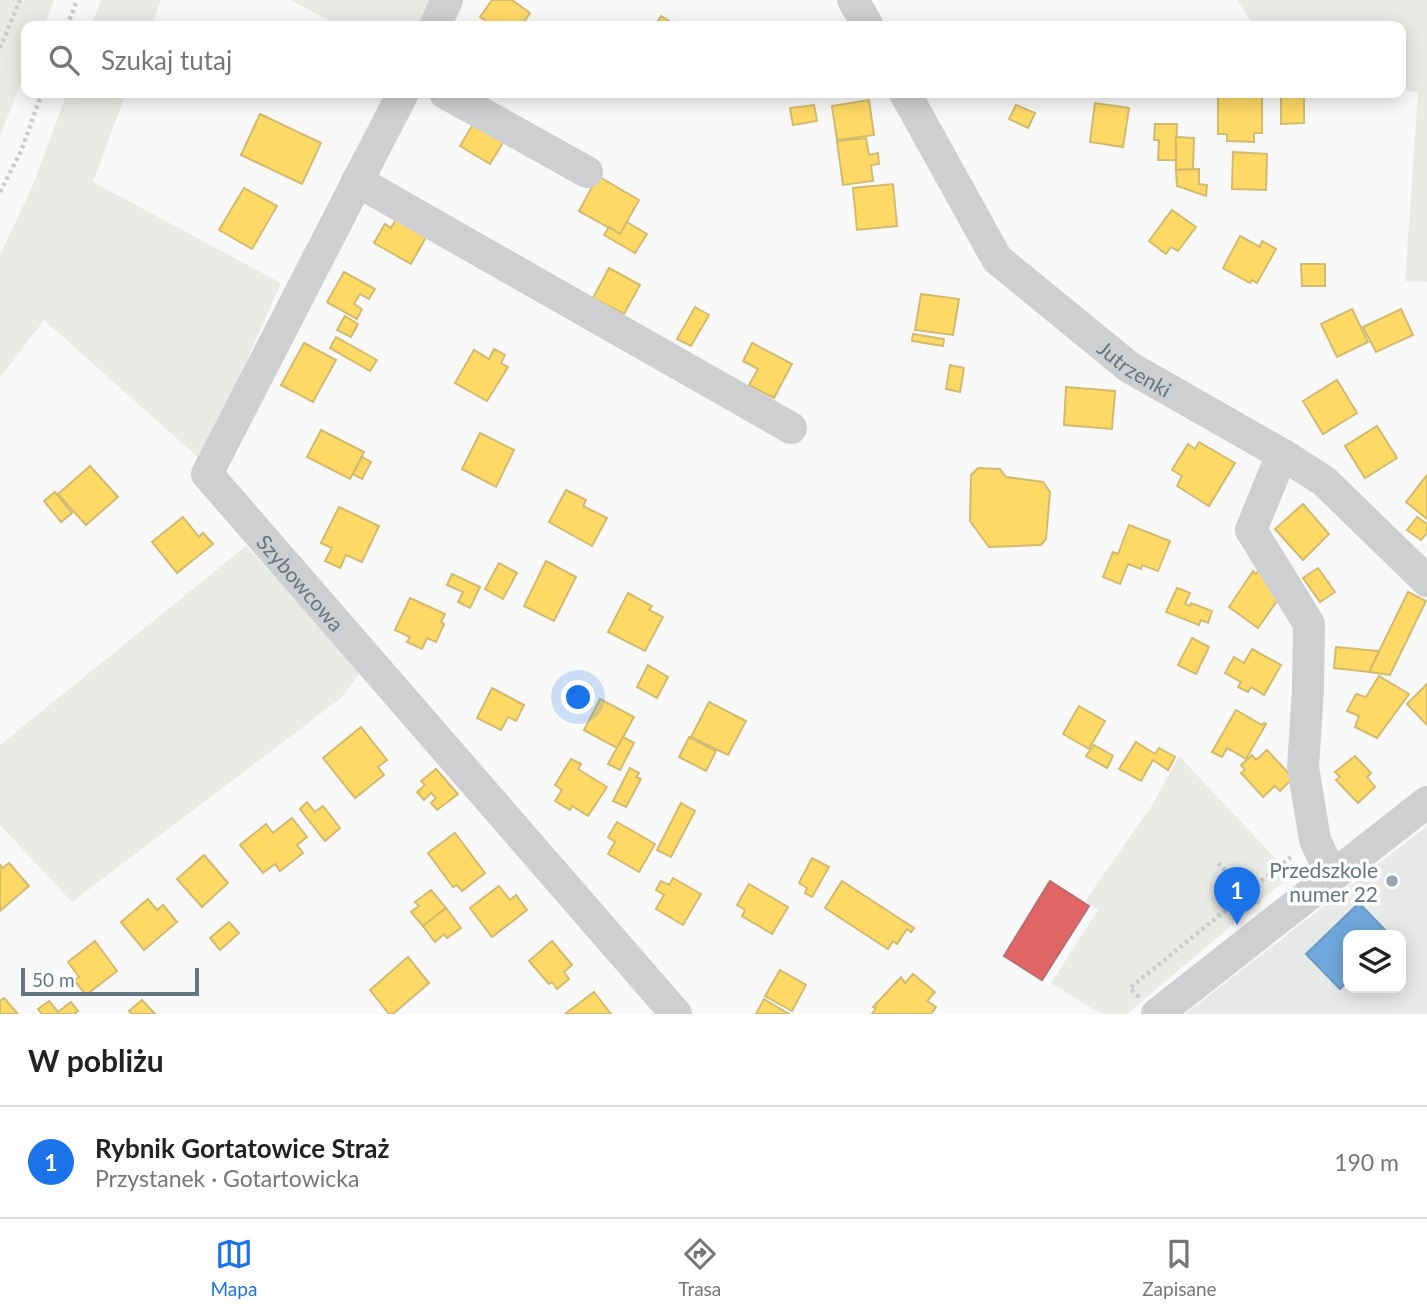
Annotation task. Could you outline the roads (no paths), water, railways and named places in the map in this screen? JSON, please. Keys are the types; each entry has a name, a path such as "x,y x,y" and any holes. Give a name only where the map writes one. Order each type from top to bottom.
{"street":[{"path":"437,21 447,0"},
{"path":"853,0 864,21"},
{"name":"Szybowcowa","path":"400,98 207,474 676,1014"},
{"path":"454,98 587,172"},
{"name":"Jutrzenki","path":"908,98 997,259 1129,367 1286,456 1324,481 1427,581"},
{"path":"357,181 791,428"},
{"path":"1286,456 1278,464 1251,530 1309,624 1303,767 1315,840 1332,876"},
{"path":"1152,1010 1427,802"}],"place":[{"name":"Przedszkole numer 22","path":"1392,881"},
{"name":"Rybnik Gortatowice Straż","path":"1237,925"}]}
